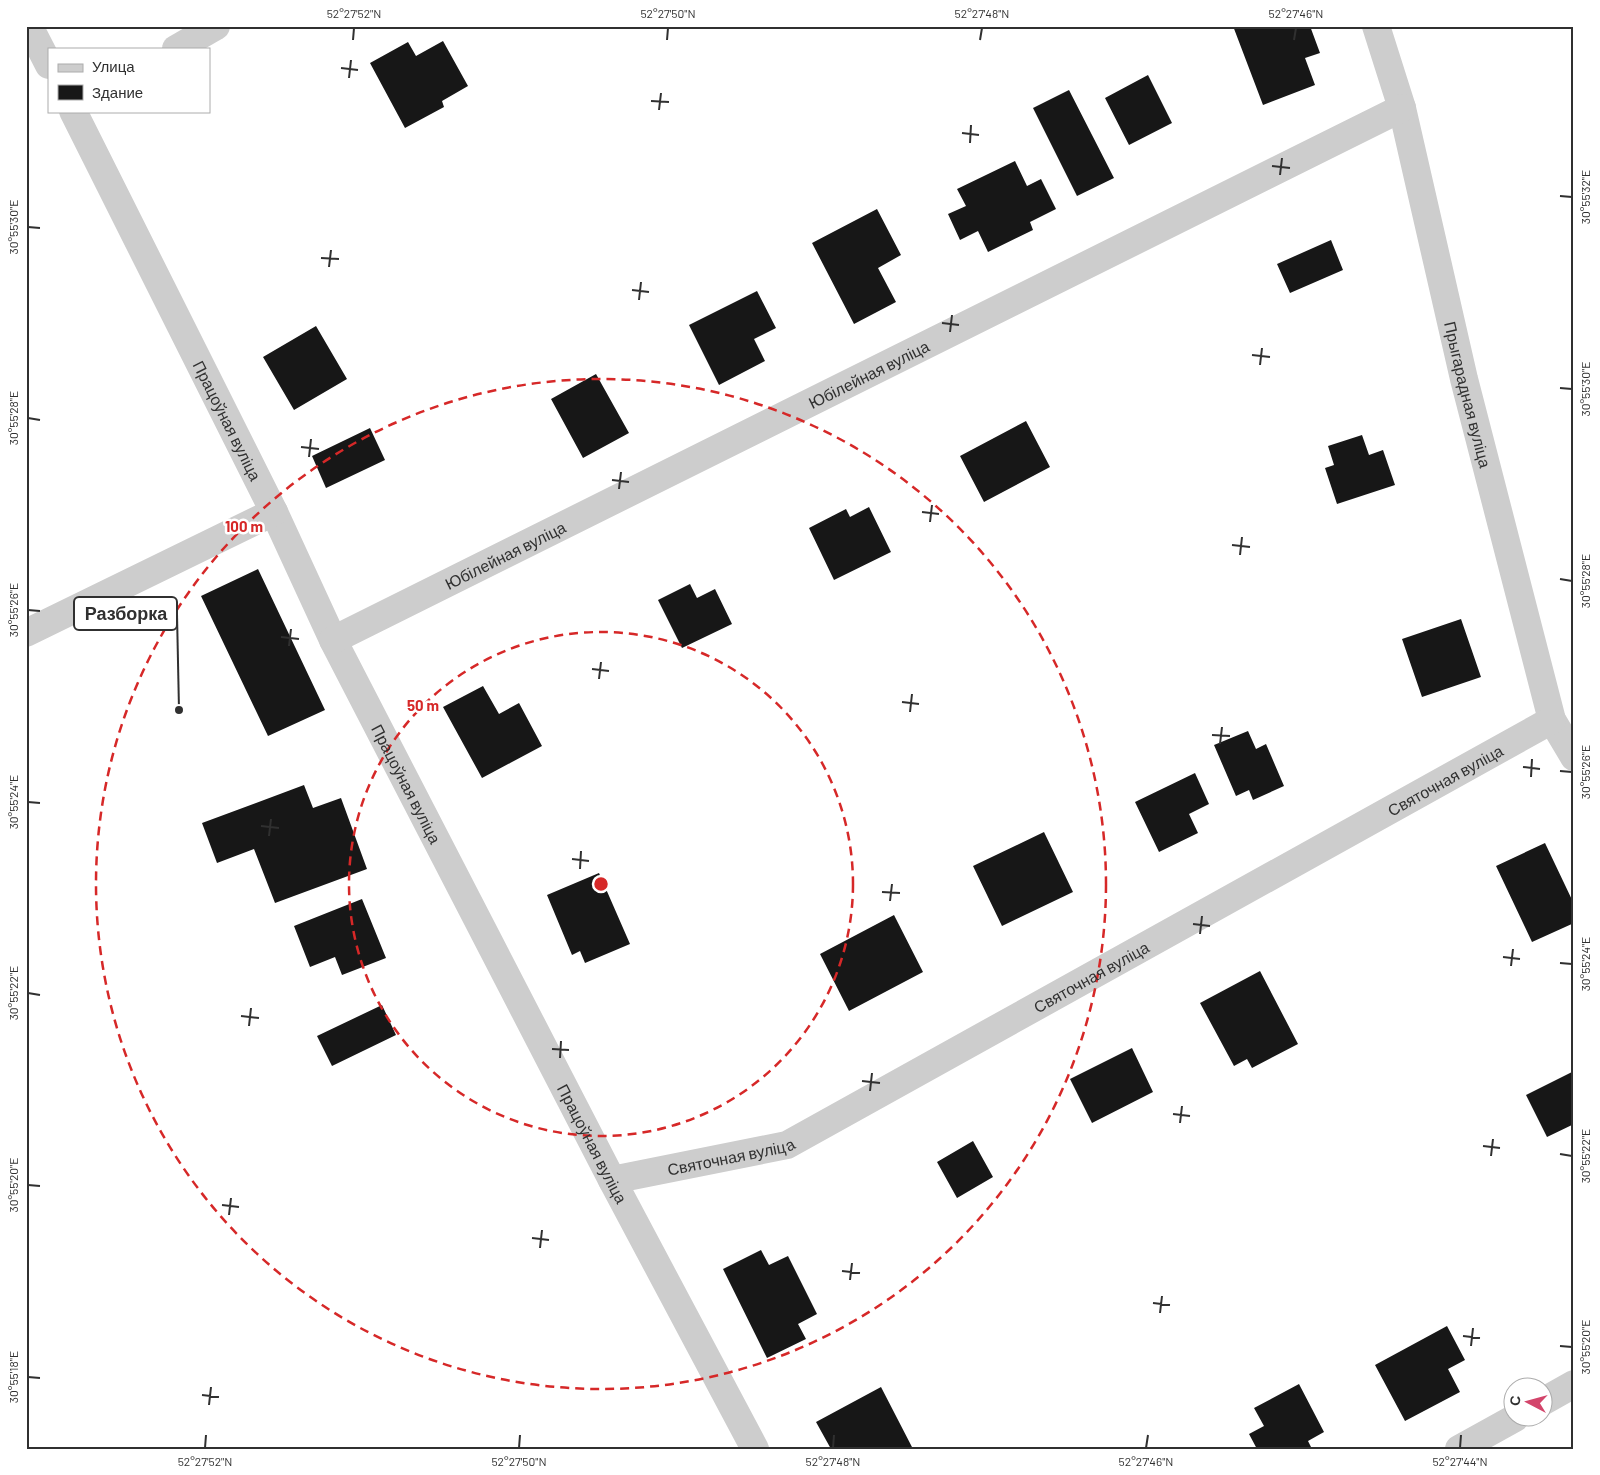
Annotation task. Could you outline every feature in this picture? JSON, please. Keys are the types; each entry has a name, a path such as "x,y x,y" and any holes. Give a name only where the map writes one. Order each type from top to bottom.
{"street":[{"path":"29,26 48,63"},
{"path":"178,48 216,26"},
{"name":"Прыгарадная вуліца","path":"1376,26 1402,108 1464,379 1552,720 1574,757"},
{"name":"Юбілейная вуліца","path":"333,640 1402,108"},
{"name":"Працоўная вуліца","path":"73,112 274,512 333,640 612,1180 754,1449"},
{"path":"26,633 274,512"},
{"name":"Святочная вуліца","path":"612,1180 787,1145 1552,720"},
{"path":"1552,1396 1574,1384"},
{"path":"1459,1449 1502,1425"}],"building":[{"path":"1233,26 1310,26 1320,53 1305,58 1315,85 1263,105"},
{"path":"443,41 468,86 442,101 444,107 405,128 370,63 408,42 416,56"},
{"path":"1148,75 1172,123 1129,145 1105,98"},
{"path":"1069,90 1114,178 1077,196 1033,108"},
{"path":"1015,161 1027,186 1041,179 1056,209 1030,222 1033,230 988,252 978,231 960,240 948,214 966,206 957,189"},
{"path":"877,209 901,255 878,268 896,302 854,324 812,243"},
{"path":"1331,240 1343,270 1290,293 1277,264"},
{"path":"757,291 776,328 754,339 765,361 719,385 689,325"},
{"path":"316,326 347,379 294,410 263,357"},
{"path":"596,374 629,433 583,458 551,399"},
{"path":"1026,421 1050,467 984,502 960,456"},
{"path":"370,428 385,460 326,488 312,456"},
{"path":"1362,435 1369,455 1383,450 1395,485 1337,504 1325,468 1334,465 1328,446"},
{"path":"869,507 891,552 834,580 809,528 846,509 850,517"},
{"path":"258,569 325,710 268,736 201,596"},
{"path":"690,584 697,598 715,589 732,624 682,648 658,600"},
{"path":"1461,619 1481,677 1422,697 1402,639"},
{"path":"483,686 499,714 519,703 542,746 482,778 443,707"},
{"path":"1248,731 1256,749 1266,744 1284,786 1253,800 1249,790 1236,796 1214,745"},
{"path":"1195,773 1209,804 1189,814 1198,833 1159,852 1135,802"},
{"path":"304,785 313,808 341,798 367,869 275,903 254,849 217,863 202,823"},
{"path":"1044,832 1073,892 1002,926 973,866"},
{"path":"1545,843 1574,904 1574,923 1532,942 1496,866"},
{"path":"599,873 630,944 585,963 580,951 572,955 547,895"},
{"path":"362,899 386,958 342,975 335,957 310,967 294,926"},
{"path":"894,915 923,972 849,1011 820,954"},
{"path":"1260,971 1298,1044 1252,1068 1247,1059 1234,1066 1200,1003"},
{"path":"382,1005 396,1035 332,1066 317,1036"},
{"path":"1132,1048 1153,1092 1092,1123 1070,1079"},
{"path":"1574,1071 1574,1124 1547,1137 1526,1095"},
{"path":"973,1141 993,1177 957,1198 937,1162"},
{"path":"761,1250 769,1265 788,1256 817,1314 798,1324 806,1339 767,1358 723,1269"},
{"path":"1447,1326 1465,1360 1448,1369 1460,1392 1405,1421 1375,1365"},
{"path":"1299,1384 1324,1432 1308,1441 1312,1449 1257,1449 1249,1434 1264,1426 1254,1408"},
{"path":"881,1387 913,1449 831,1449 816,1422"}],"place":[{"name":"Разборка","path":"179,710"}]}
